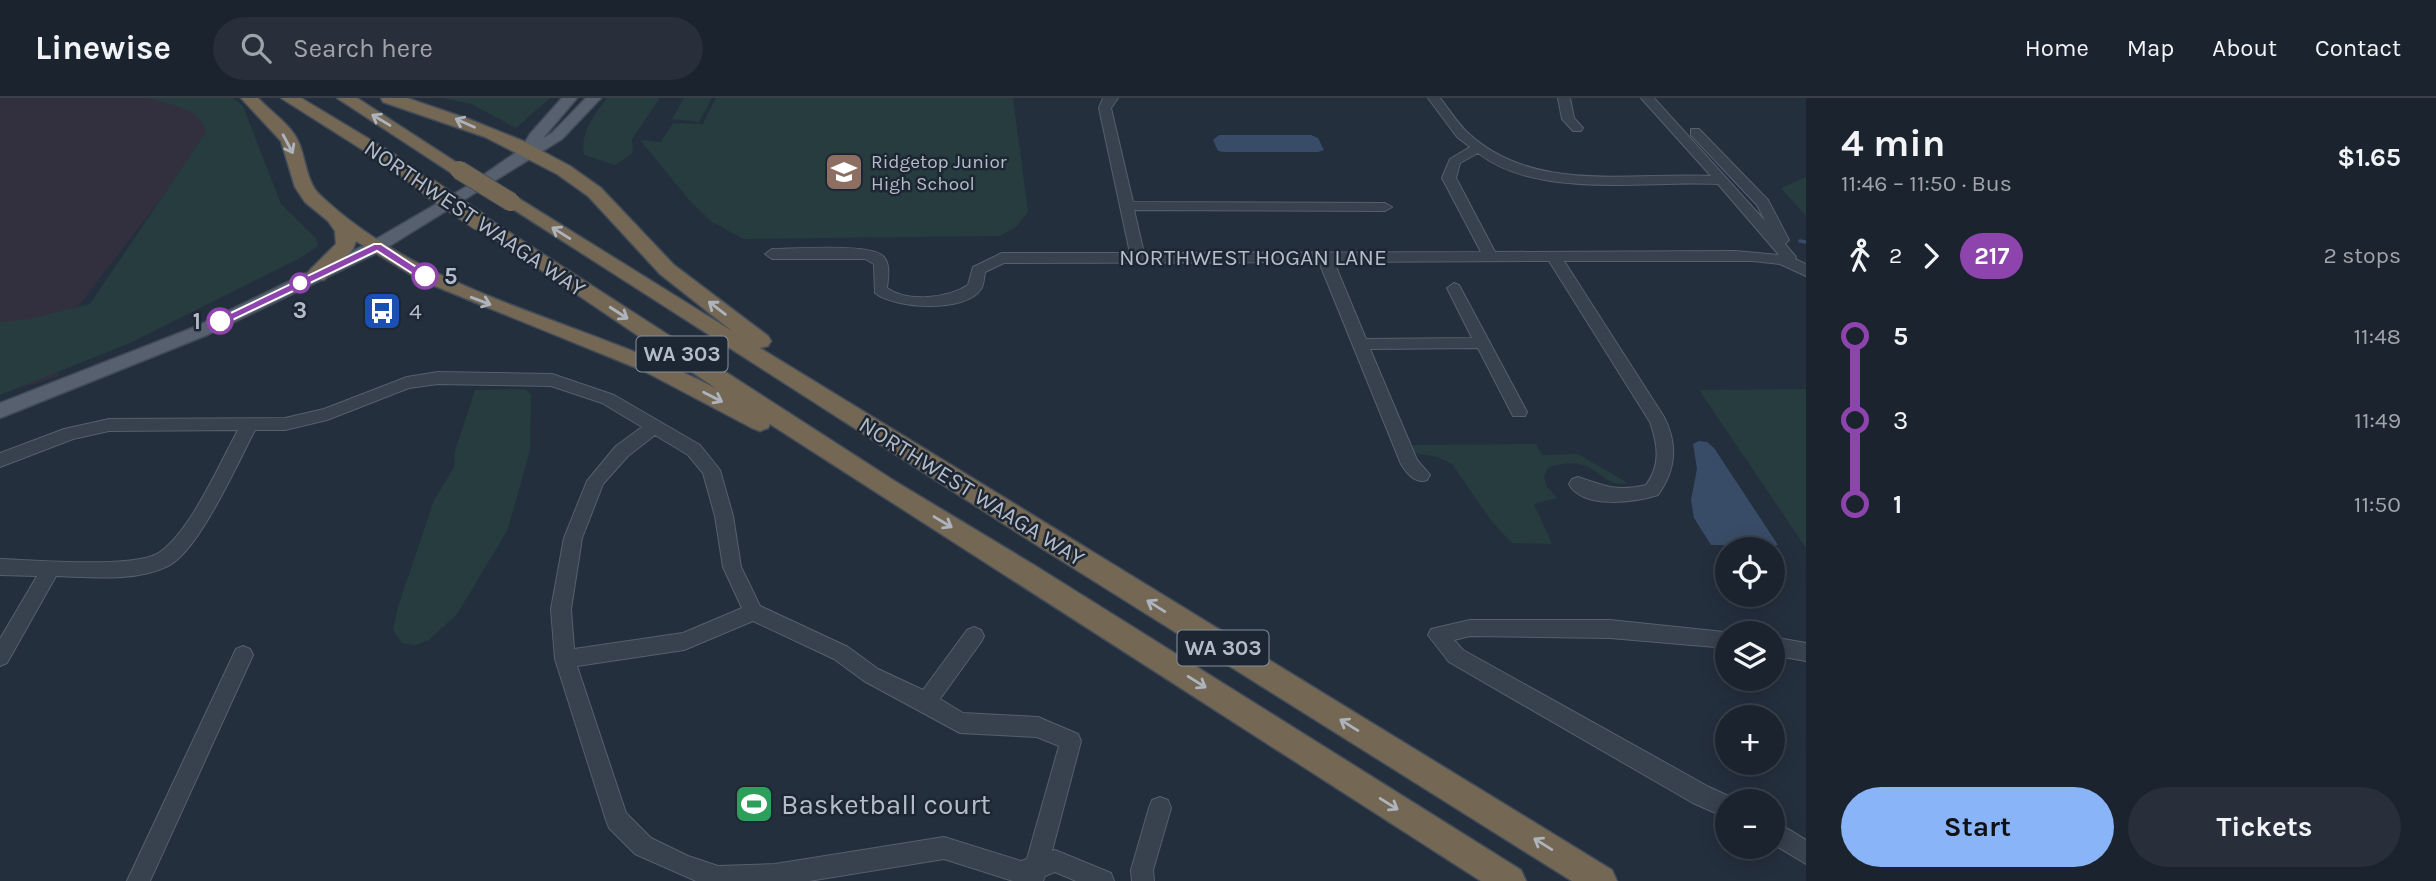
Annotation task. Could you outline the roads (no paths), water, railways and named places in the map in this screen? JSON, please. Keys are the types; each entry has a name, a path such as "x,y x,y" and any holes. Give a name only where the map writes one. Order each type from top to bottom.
{"highway":[{"path":"249,98 289,141 304,187 336,218 425,276 468,296 662,371 884,486"},
{"name":"NORTHWEST WAAGA WAY","path":"289,98 388,159 884,486 1026,573 1510,881"},
{"name":"NORTHWEST WAAGA WAY","path":"345,98 1052,542 1601,881"},
{"path":"389,98 460,121 574,177 601,198 652,256 673,275 766,345 847,412"},
{"path":"317,275 346,245 345,231 336,218"}],"main road":[{"path":"527,152 535,137 570,98"},
{"path":"0,411 201,331 377,246 557,136 594,98"}],"street":[{"path":"1112,98 1107,101 1105,108 1138,257"},
{"path":"1434,98 1447,121 1465,139 1514,168 1555,179 1722,180"},
{"path":"1564,98 1568,119 1577,128"},
{"path":"1647,98 1790,260 1806,271"},
{"path":"1663,98 1763,203 1790,260"},
{"path":"1478,149 1461,153 1453,160 1449,178 1491,258"},
{"path":"1127,206 1385,207"},
{"name":"NORTHWEST HOGAN LANE","path":"772,254 866,254 877,258 881,264 880,290 886,298 911,300 951,300 966,296 975,287 978,270 1002,258 1735,256 1790,260"},
{"path":"1324,256 1410,464 1421,475"},
{"path":"1554,257 1658,421 1667,444 1666,468 1652,490 1613,496 1600,494 1578,484"},
{"path":"1454,288 1519,412"},
{"path":"1361,344 1483,343"},
{"path":"0,460 70,433 109,425 285,424 307,420 407,383 438,378 552,380 608,399 694,450 711,470 732,567 753,612 841,653 870,675 926,702 960,723 1038,727 1071,741 1034,873"},
{"path":"0,567 132,568 164,560 192,527 250,424"},
{"path":"654,426 622,451 597,481 578,527 561,609 565,659 617,820 643,846 685,866 718,877 775,875 944,848 1021,872 1034,873 1055,861 1103,881"},
{"path":"0,657 52,567"},
{"path":"565,659 684,641 753,612"},
{"path":"1715,638 1610,629 1471,628 1438,635 1456,656 1715,801"},
{"path":"926,702 974,636"},
{"path":"1785,648 1806,652"},
{"path":"138,881 243,655"},
{"path":"1143,881 1142,870 1160,808"},
{"path":"1785,839 1806,853"}],"water":[{"path":"1219,135 1311,135 1318,138 1324,150 1224,152 1218,151 1213,140"},
{"path":"1699,441 1707,442 1714,448 1773,537 1715,537 1715,545 1711,545 1694,518 1691,500 1697,469 1693,444"}],"waterway":[{"path":"1800,241 1806,242"}],"place":[{"name":"Ridgetop Junior High School","path":"844,172"},
{"name":"5","path":"425,276"},
{"name":"3","path":"300,283"},
{"name":"4","path":"382,311"},
{"name":"1","path":"220,321"},
{"name":"Basketball court","path":"754,804"}]}
